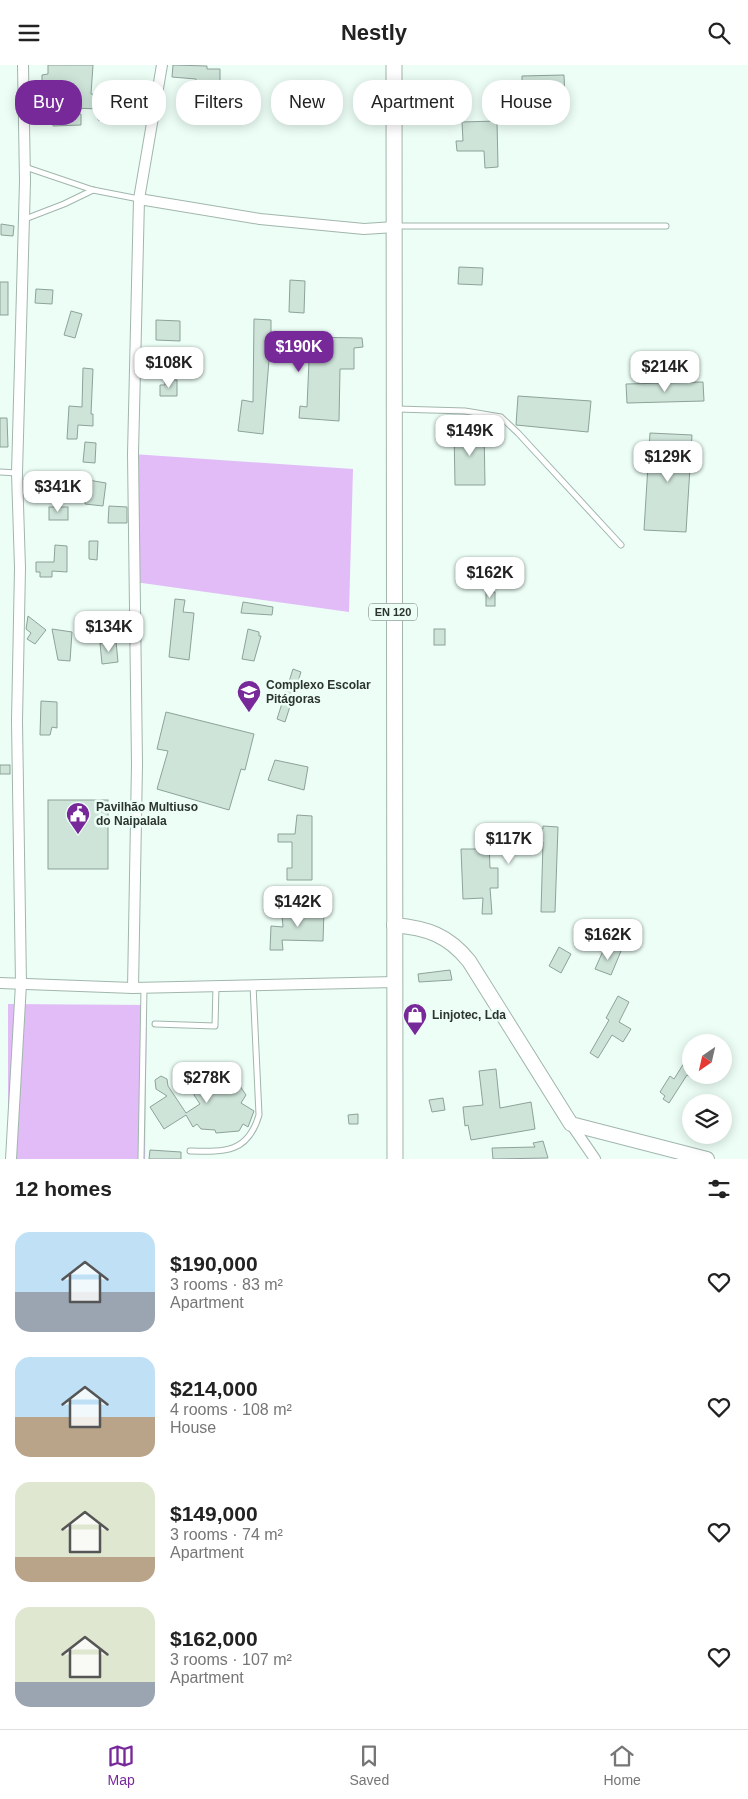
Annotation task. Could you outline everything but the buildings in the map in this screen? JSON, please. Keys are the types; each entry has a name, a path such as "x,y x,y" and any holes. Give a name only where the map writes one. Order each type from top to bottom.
{"main road":[{"name":"EN 120","path":"394,65 395,1159"}],"street":[{"path":"11,1159 21,984 17,721 20,568 17,473 25,219 23,65"},
{"path":"133,988 137,746 133,453 139,199 162,65"},
{"path":"139,199 260,219 364,229 395,227"},
{"path":"394,925 418,927 443,937 458,947 469,961 595,1159"},
{"path":"0,983 144,988 395,982"},
{"path":"571,1124 707,1159"}],"lane":[{"path":"25,167 93,189 139,199"},
{"path":"25,219 64,204 93,189"},
{"path":"395,227 666,226"},
{"path":"394,409 465,411 500,417 518,433 621,545"},
{"path":"0,472 17,473"},
{"path":"190,1151 213,1152 236,1147 246,1141 254,1129 259,1115 253,985"},
{"path":"155,1024 215,1026 216,986"},
{"path":"141,1159 144,988"}],"shaded area":[{"path":"133,454 353,469 349,612 135,582"},
{"path":"8,1004 147,1005 145,1159 8,1159"}],"place":[{"name":"Complexo Escolar Pitágoras","path":"249,713"},
{"name":"Pavilhão Multiuso do Naipalala","path":"78,835"},
{"name":"Linjotec, Lda","path":"415,1036"}]}
